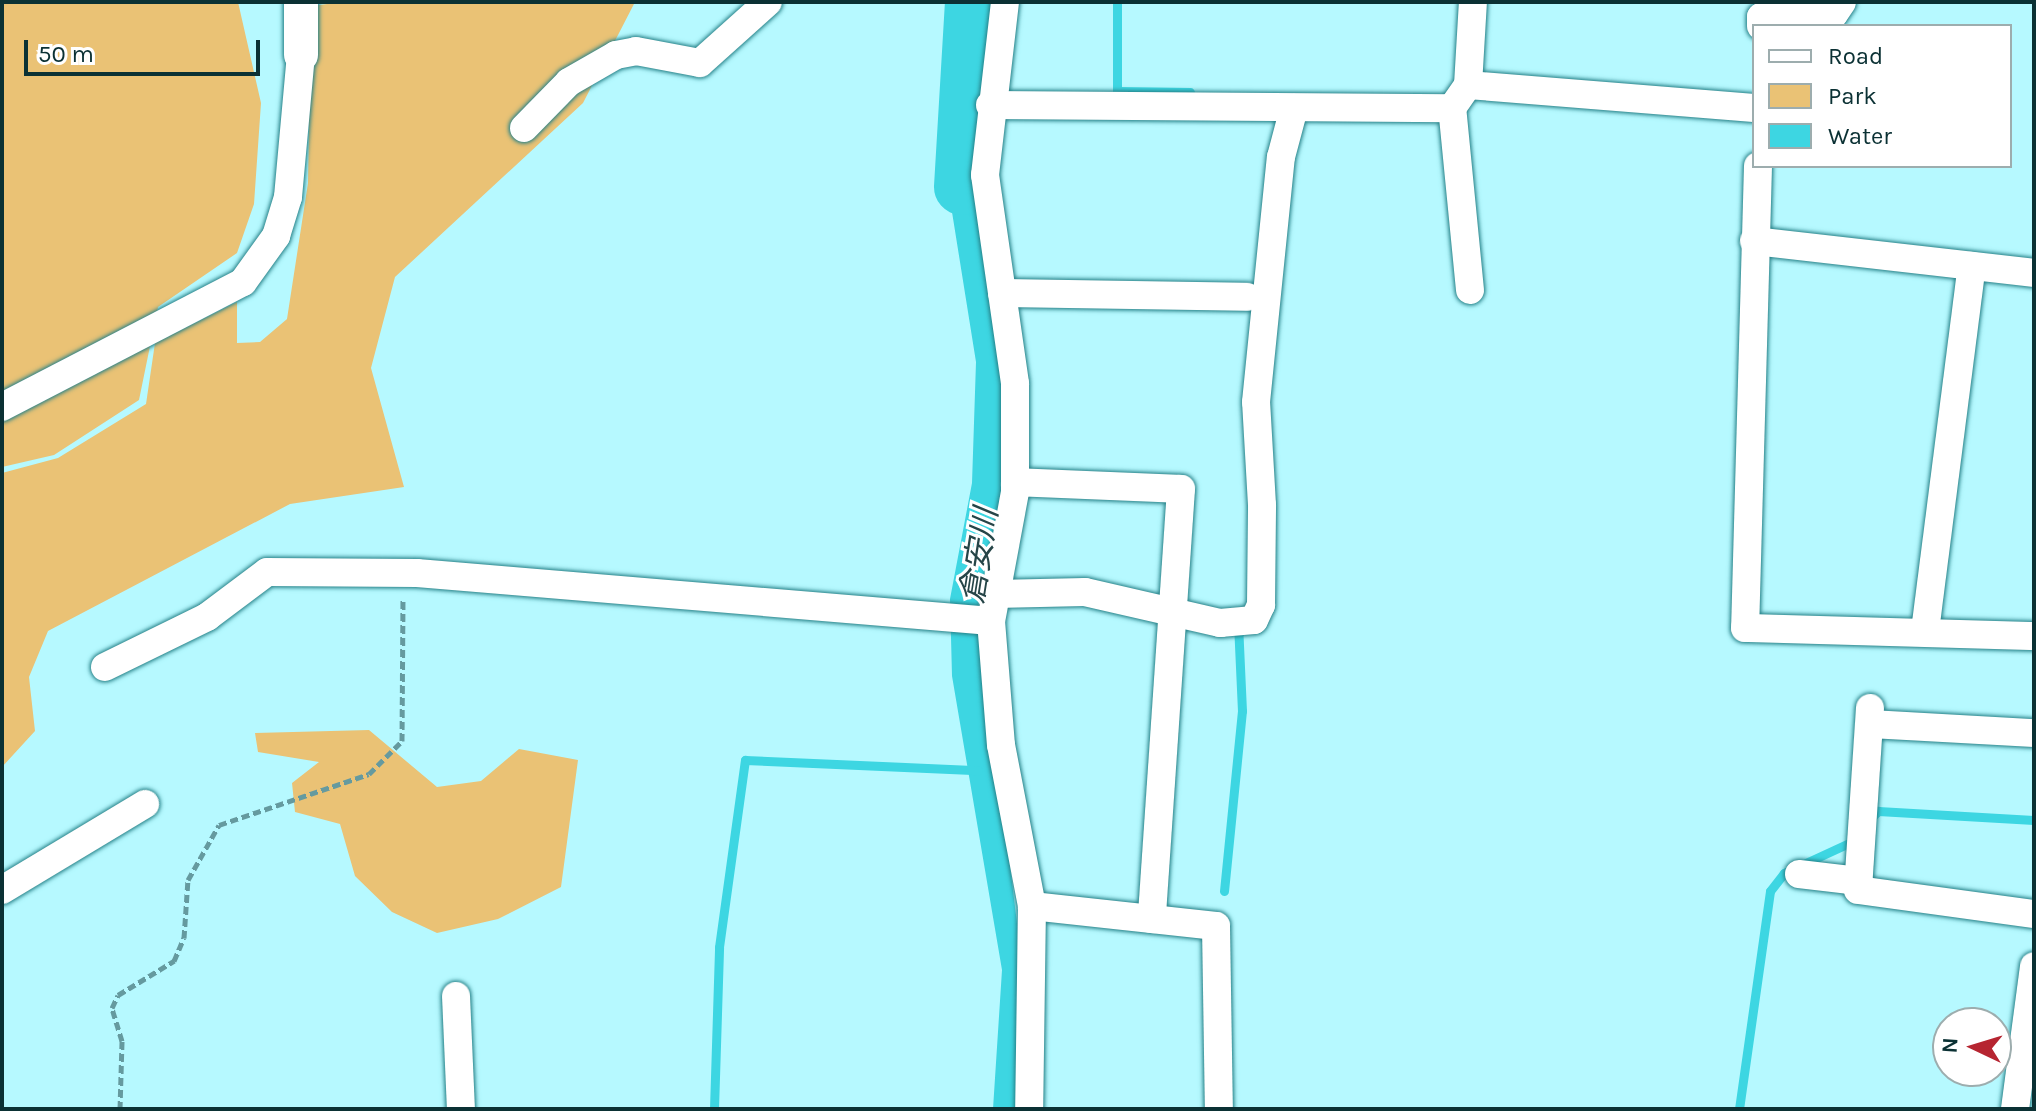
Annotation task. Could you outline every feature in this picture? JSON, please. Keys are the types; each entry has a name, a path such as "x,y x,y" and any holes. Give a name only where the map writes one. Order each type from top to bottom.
{"street":[{"path":"2,407 243,282 276,236 288,197 301,55 301,2"},
{"path":"524,128 569,82 616,55 636,51 700,63 768,2"},
{"path":"1005,2 990,105 985,175 1015,384 1015,482 989,612 1001,745 1032,906 1029,1109"},
{"path":"1470,290 1452,108 1468,85 1473,2"},
{"path":"1761,24 1761,17 1834,14 1842,2"},
{"path":"1468,85 1752,108"},
{"path":"990,105 1452,108"},
{"path":"105,667 207,617 267,572 402,573 948,617 989,612 1085,592 1237,623 1254,620 1261,605 1256,402 1288,108"},
{"path":"1758,168 1745,628 2034,636"},
{"path":"1754,241 2034,273"},
{"path":"1925,631 1972,266"},
{"path":"1002,293 1247,297"},
{"path":"1015,482 1181,489 1152,919"},
{"path":"2034,733 1871,716 1858,890 2034,914"},
{"path":"2,890 145,804"},
{"path":"1799,874 1859,881"},
{"path":"1032,906 1216,926 1219,1109"},
{"path":"2015,1109 2034,966"},
{"path":"456,996 461,1109"}],"path":[{"path":"120,1109 122,1041 112,1008 118,995 174,961 184,938 188,880 219,825 369,774 402,741 402,573"}],"green space":[{"path":"2,2 238,2 261,103 254,204 237,253 158,307 139,400 54,455 2,467"},
{"path":"343,2 635,2 583,103 395,277 371,368 404,487 290,504 48,631 29,677 35,731 2,767 2,473 58,458 146,404 155,343 237,302 237,343 260,342 287,319 308,183 311,6"},
{"path":"369,730 437,787 481,781 519,749 578,760 561,887 498,919 437,933 392,912 355,876 340,824 295,812 292,783 319,762 258,752 255,733"}],"water":[{"path":"950,111 980,111 1007,384 1004,496 978,605 1017,923 1017,1109 993,1109 1002,970 952,676 950,599 972,483 976,362 952,212"}],"waterway":[{"name":"倉安川","path":"962,187 973,2"},
{"path":"1117,2 1117,91 1190,92"},
{"path":"1224,891 1242,711 1238,624"},
{"path":"714,1109 719,947 745,760 978,770"},
{"path":"1869,820 1878,811 2034,820"},
{"path":"1739,1109 1770,891 1784,873 1851,842"}]}
